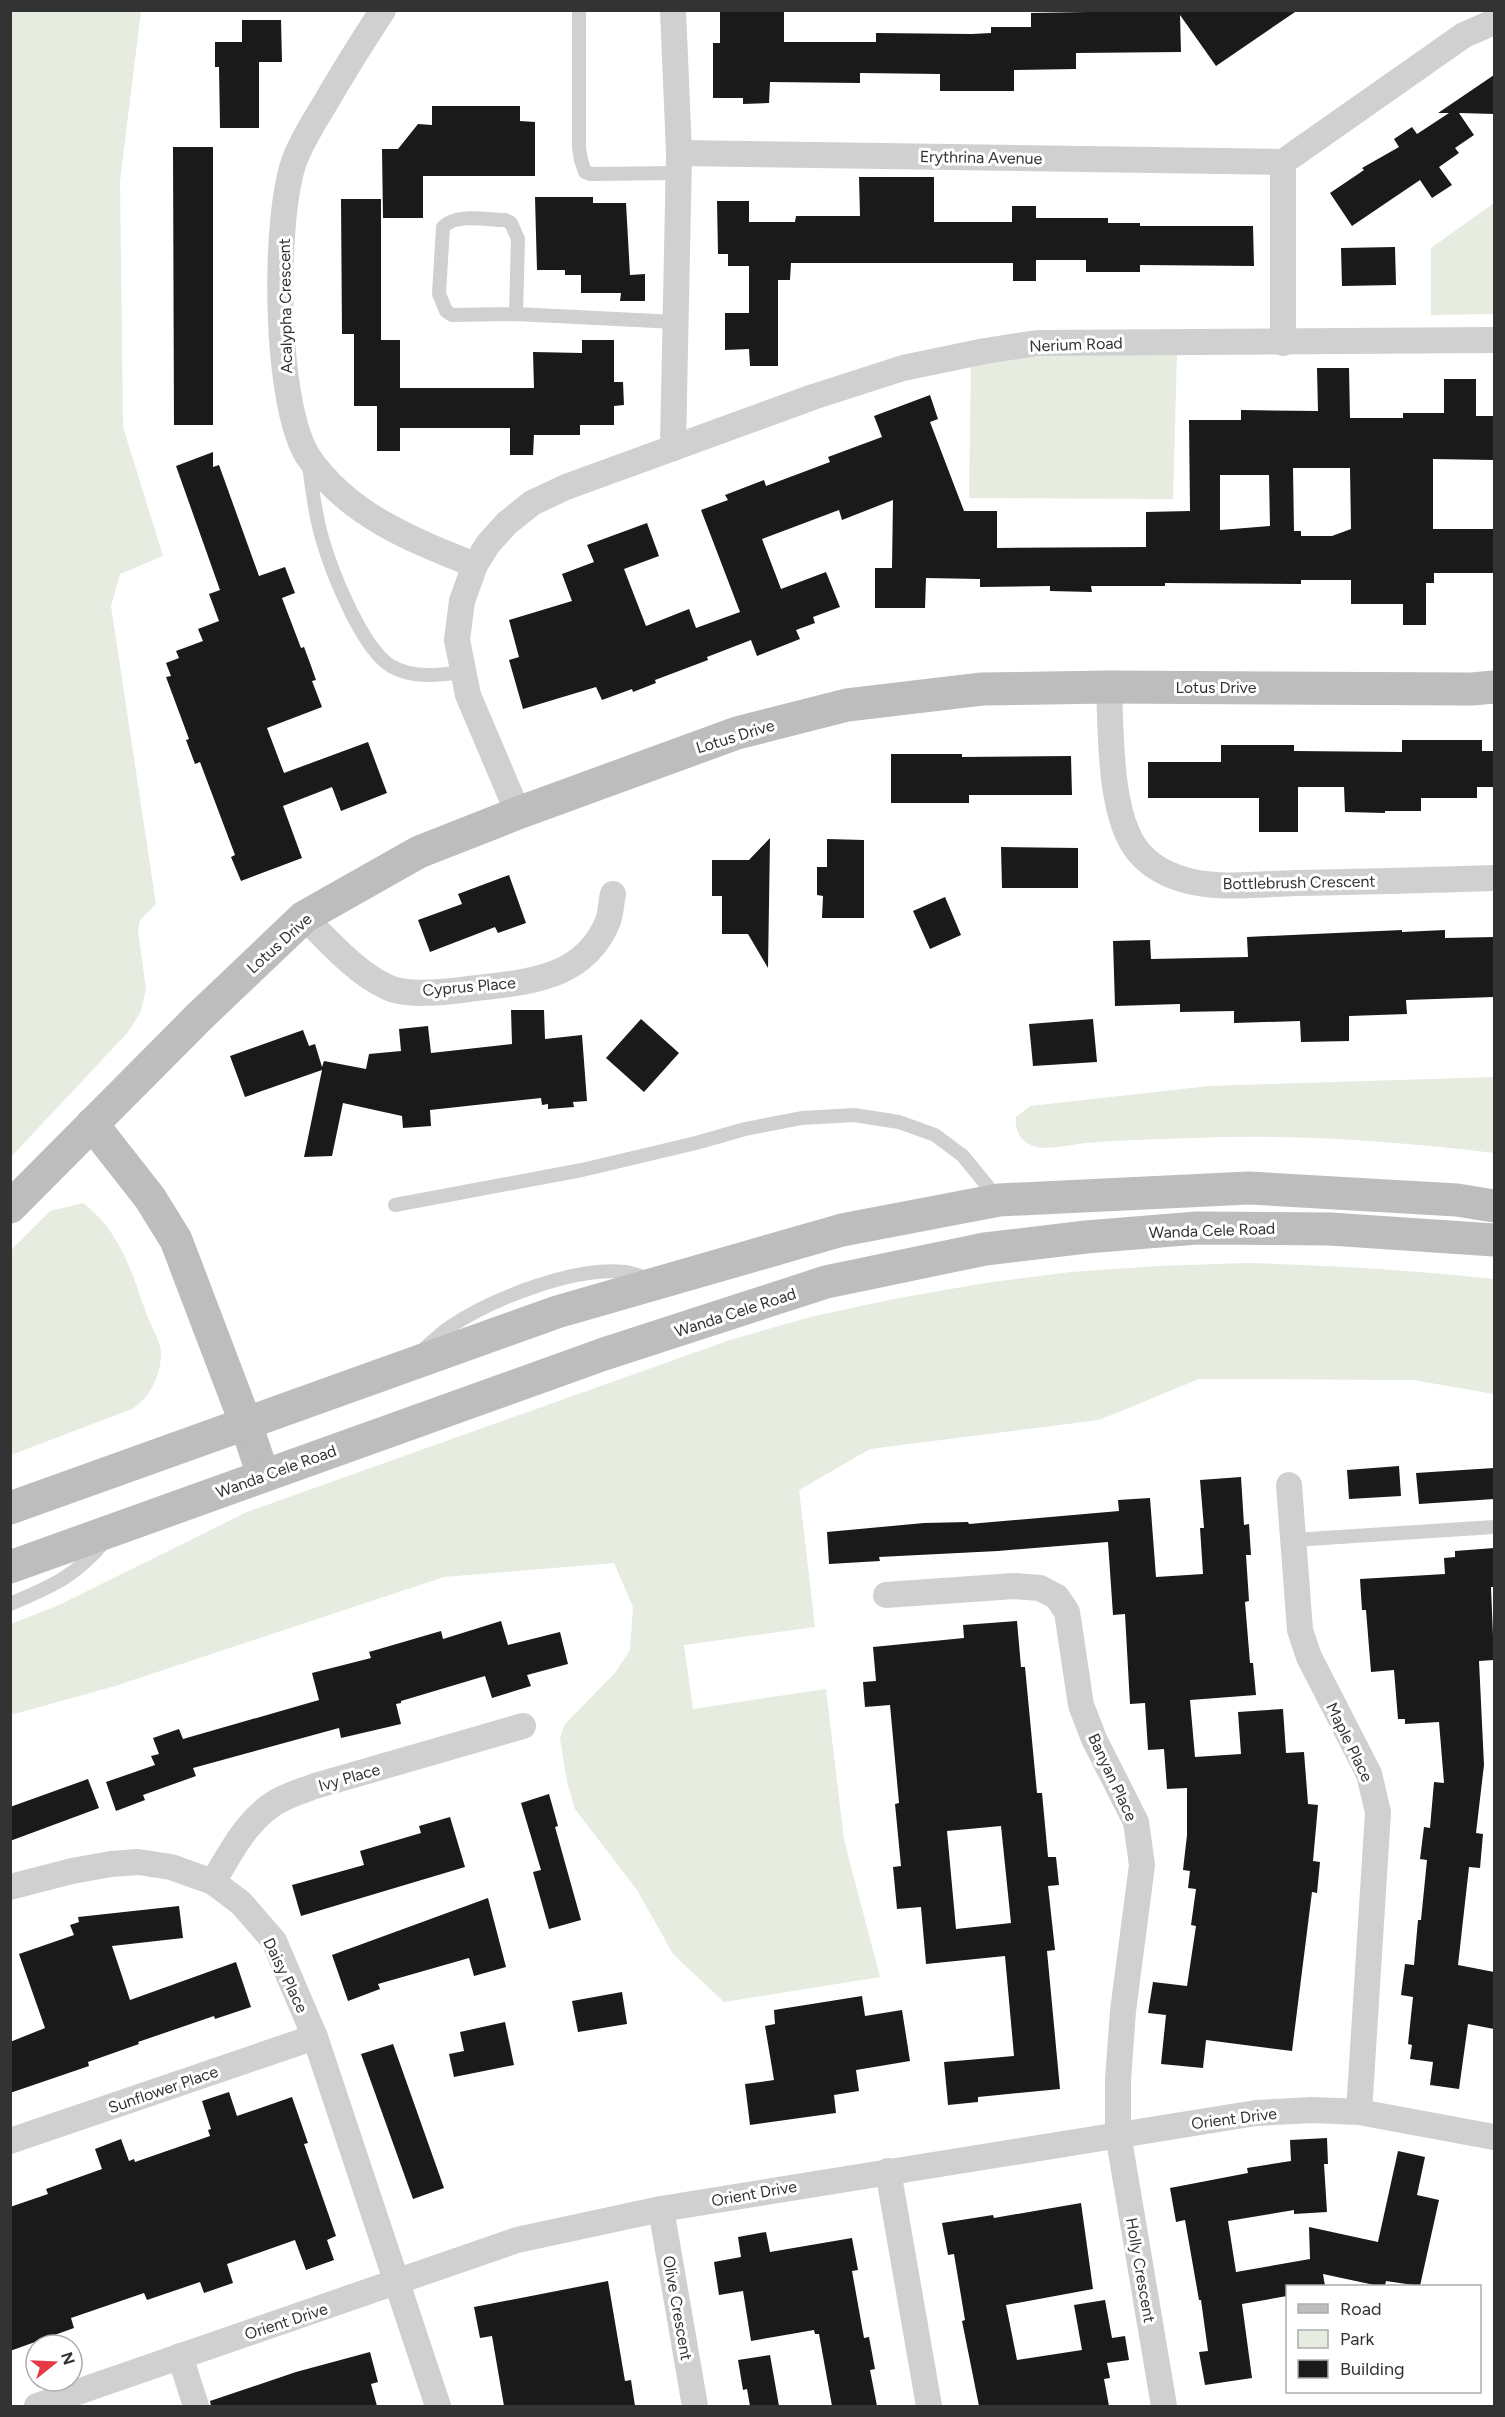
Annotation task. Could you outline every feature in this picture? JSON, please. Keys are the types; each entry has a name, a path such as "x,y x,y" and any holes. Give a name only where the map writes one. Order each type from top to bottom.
{"street":[{"name":"Acalypha Crescent","path":"383,10 313,123 295,158 285,196 282,245 282,351 290,409 308,457 358,509 401,533 475,565"},
{"path":"518,813 468,695 457,640 462,601 475,565 488,544 507,523 532,503 567,487 673,448 678,163 673,10"},
{"path":"1283,342 1283,162 1464,35 1494,21"},
{"name":"Erythrina Avenue","path":"678,163 1283,162"},
{"name":"Nerium Road","path":"673,448 813,397 903,368 1037,343 1494,340"},
{"name":"Bottlebrush Crescent","path":"1109,687 1112,751 1118,802 1124,826 1137,850 1159,870 1184,880 1229,885 1494,878"},
{"name":"Lotus Drive","path":"10,1207 304,917 419,852 518,813 738,733 847,705 982,689 1494,687"},
{"name":"Cyprus Place","path":"304,917 365,975 390,989 420,992 452,991 536,980 561,972 583,956 596,941 608,920 613,894"},
{"path":"92,1124 150,1198 176,1240 263,1475"},
{"path":"10,1508 246,1424 408,1363 557,1312 842,1230 999,1200 1249,1188 1457,1200 1494,1206"},
{"name":"Wanda Cele Road","path":"10,1567 604,1354 826,1282 985,1249 1086,1237 1197,1228 1330,1229 1494,1240"},
{"name":"Maple Place","path":"1289,1485 1300,1630 1309,1657 1369,1774 1378,1812 1359,2112"},
{"name":"Banyan Place","path":"886,1595 1014,1586 1040,1588 1057,1598 1067,1612 1081,1705 1094,1738 1136,1822 1142,1865 1123,2011 1118,2080 1118,2134"},
{"name":"Ivy Place","path":"213,1882 242,1836 261,1813 283,1798 315,1786 523,1726"},
{"name":"Daisy Place","path":"10,1887 72,1871 138,1862 171,1867 213,1882 241,1903 273,1941 315,2037 397,2284"},
{"name":"Sunflower Place","path":"10,2141 315,2037"},
{"name":"Orient Drive","path":"37,2406 397,2284 517,2240 661,2209 1256,2113 1313,2110 1359,2112 1494,2137"},
{"name":"Holly Crescent","path":"1118,2134 1164,2406"},
{"path":"888,2171 929,2406"},
{"name":"Olive Crescent","path":"661,2209 695,2406"},
{"path":"397,2284 438,2406"},
{"path":"180,2356 196,2406"}],"lane":[{"path":"579,10 579,148 580,160 585,172 601,174 678,163"},
{"path":"516,314 518,239 511,223 505,220 459,219 447,223 443,227 440,294 446,311 452,315 516,314 676,322"},
{"path":"308,457 313,500 322,540 342,592 363,634 374,650 392,666 411,672 434,676 464,672"},
{"path":"395,1205 582,1170 745,1129 802,1118 854,1115 898,1122 935,1135 963,1156 999,1200"},
{"path":"1293,1540 1494,1527"},
{"path":"10,1604 65,1579 88,1562 115,1529"}],"green space":[{"path":"11,10 141,11 120,181 123,427 163,556 120,574 111,606 156,904 140,920 138,930 146,989 141,1011 129,1031 11,1157"},
{"path":"1494,203 1494,314 1431,315 1431,248"},
{"path":"1177,353 1173,499 969,498 971,363 1020,356"},
{"path":"1494,1077 1494,1153 1383,1142 1270,1137 1127,1140 1042,1148 1023,1140 1016,1123 1016,1117 1030,1106 1209,1086"},
{"path":"83,1203 107,1227 131,1270 160,1345 157,1377 144,1399 132,1409 11,1455 11,1250 50,1211"},
{"path":"1246,1263 1370,1268 1494,1279 1494,1394 1413,1380 1199,1379 1099,1420 870,1449 799,1490 815,1627 684,1645 693,1709 826,1689 844,1840 880,1977 724,2002 673,1954 637,1890 575,1809 567,1782 560,1738 565,1724 615,1673 630,1650 633,1607 614,1563 444,1577 115,1686 11,1715 11,1624 59,1605 247,1512 730,1340 814,1316 985,1283 1071,1272"}],"building":[{"path":"720,10 784,10 784,42 876,42 876,33 972,34 991,33 991,27 1031,27 1031,13 1087,12 1087,10 1298,10 1216,66 1180,15 1181,52 1076,53 1076,69 1014,70 1014,91 940,91 940,74 860,73 860,83 770,82 769,103 743,104 743,98 713,98 713,43 720,43"},
{"path":"242,20 281,20 282,62 259,62 259,128 220,128 219,67 215,67 215,42 242,42"},
{"path":"1494,75 1494,114 1459,113 1474,135 1455,148 1459,153 1439,167 1452,185 1432,198 1420,180 1352,226 1330,193 1364,170 1362,168 1399,147 1394,139 1412,127 1417,134 1449,113 1438,113"},
{"path":"432,106 520,106 520,121 535,122 535,176 423,176 423,218 383,218 382,149 398,149 418,124 432,125"},
{"path":"173,147 213,147 213,425 174,425"},
{"path":"859,177 934,177 934,222 1012,222 1012,206 1036,206 1036,218 1108,218 1108,223 1140,223 1140,226 1253,226 1254,266 1140,265 1140,272 1086,272 1086,260 1036,260 1036,281 1013,281 1013,263 791,263 790,280 778,280 778,366 750,366 749,349 725,350 725,313 749,313 749,266 728,266 728,254 718,254 717,201 749,201 749,222 795,222 796,216 860,216"},
{"path":"535,197 593,197 593,203 626,203 630,275 645,274 645,301 620,301 621,293 581,293 581,275 565,275 565,270 537,270"},
{"path":"341,199 381,199 381,340 400,340 400,388 534,388 533,352 582,353 582,340 614,340 614,382 623,382 624,405 614,406 614,425 580,425 580,435 534,435 533,455 510,455 510,428 400,428 400,451 377,451 377,406 354,406 354,334 342,334"},
{"path":"1395,247 1396,285 1342,286 1341,248"},
{"path":"1317,368 1349,368 1350,418 1403,418 1403,413 1444,413 1444,379 1476,379 1476,416 1494,416 1494,460 1433,459 1433,529 1494,529 1494,573 1434,573 1434,583 1426,583 1426,625 1403,625 1403,604 1351,604 1351,580 1301,580 1301,584 1165,583 1165,586 1091,586 1092,592 1050,591 1050,586 980,587 980,579 926,578 925,608 875,608 875,568 892,568 893,500 842,520 839,510 762,539 781,589 826,572 840,607 813,617 815,623 796,630 800,639 757,656 751,640 707,657 708,660 655,680 656,683 633,692 632,689 602,700 596,687 523,709 509,660 519,657 509,620 572,601 562,574 594,562 587,545 647,523 659,556 624,569 646,626 689,609 696,628 740,612 701,510 728,500 725,495 764,480 766,486 830,462 828,457 882,437 874,416 930,395 938,419 930,422 964,511 997,511 997,548 1146,547 1146,512 1190,511 1189,420 1241,420 1241,410 1318,411","holes":["1293,468 1350,468 1351,529 1332,536 1301,536 1301,531 1294,531","1220,475 1269,475 1270,526 1220,530"]},
{"path":"213,452 213,467 219,465 259,576 285,567 295,593 282,598 301,648 304,647 310,663 316,680 312,681 322,707 267,728 284,773 368,742 387,793 341,811 332,787 283,806 302,858 241,881 231,857 235,855 200,762 195,764 186,740 189,739 166,677 171,676 166,663 179,658 176,651 203,641 198,629 219,621 209,594 220,590 176,466"},
{"path":"1402,740 1482,740 1482,751 1494,751 1494,787 1477,787 1477,798 1421,798 1421,811 1385,811 1385,813 1345,812 1344,787 1298,787 1298,832 1259,832 1259,798 1148,798 1148,762 1221,762 1221,745 1294,745 1294,751 1402,752"},
{"path":"891,754 962,754 962,757 1071,756 1072,795 969,795 969,803 891,803"},
{"path":"770,838 768,968 748,934 722,934 722,896 712,896 712,860 749,860"},
{"path":"827,839 864,840 864,918 822,918 823,896 817,895 817,867 827,867"},
{"path":"1001,847 1078,848 1078,888 1002,888"},
{"path":"509,875 526,923 498,933 495,927 430,952 418,920 462,904 458,894"},
{"path":"945,897 961,935 930,949 913,911"},
{"path":"1402,930 1402,932 1445,930 1445,938 1494,937 1494,997 1406,1000 1407,1014 1349,1016 1349,1041 1301,1042 1300,1021 1234,1023 1234,1011 1180,1012 1180,1004 1115,1006 1113,941 1150,940 1151,959 1248,957 1247,937"},
{"path":"511,1010 544,1010 545,1039 582,1035 587,1101 573,1102 574,1107 548,1109 548,1104 542,1105 541,1098 430,1110 431,1126 403,1128 402,1116 343,1103 332,1156 304,1157 322,1070 245,1097 230,1056 303,1030 309,1046 315,1044 322,1067 324,1061 366,1069 369,1054 401,1051 399,1029 428,1026 431,1053 512,1044"},
{"path":"641,1019 679,1053 644,1092 606,1058"},
{"path":"1093,1019 1097,1062 1033,1066 1029,1024"},
{"path":"1399,1466 1401,1496 1349,1499 1347,1470"},
{"path":"1494,1468 1494,1499 1419,1504 1416,1473"},
{"path":"1241,1477 1244,1525 1249,1524 1251,1555 1246,1555 1249,1601 1245,1602 1250,1663 1253,1663 1256,1695 1190,1700 1195,1757 1241,1754 1238,1712 1283,1709 1286,1753 1304,1752 1308,1804 1318,1805 1313,1861 1320,1862 1317,1893 1312,1892 1292,2051 1206,2040 1203,2068 1161,2064 1166,2015 1148,2013 1153,1982 1187,1986 1196,1926 1191,1925 1196,1889 1188,1888 1190,1871 1183,1870 1187,1835 1187,1788 1167,1789 1164,1749 1148,1750 1145,1703 1130,1704 1125,1614 1113,1615 1108,1542 879,1557 880,1561 829,1564 827,1532 924,1523 968,1522 969,1524 1119,1511 1118,1500 1150,1498 1156,1577 1203,1574 1200,1528 1204,1528 1200,1480"},
{"path":"1494,1548 1494,1587 1491,1587 1494,1660 1479,1661 1484,1765 1476,1833 1483,1834 1480,1868 1469,1867 1458,1965 1494,1972 1494,2029 1468,2024 1459,2089 1430,2085 1433,2062 1410,2059 1412,2045 1408,2044 1413,1997 1401,1995 1405,1964 1414,1965 1418,1920 1421,1920 1427,1860 1420,1859 1424,1827 1430,1828 1434,1782 1444,1783 1439,1722 1405,1724 1405,1719 1398,1719 1394,1670 1371,1672 1366,1610 1362,1610 1360,1579 1445,1574 1444,1558 1455,1557 1455,1551"},
{"path":"501,1621 508,1645 560,1632 568,1664 527,1675 531,1686 492,1698 485,1676 401,1701 396,1704 401,1724 341,1738 339,1728 193,1768 196,1776 143,1795 145,1800 116,1811 106,1782 155,1765 151,1756 159,1754 153,1738 179,1729 183,1739 319,1700 312,1673 371,1658 369,1652 441,1631 443,1639"},
{"path":"1017,1621 1021,1667 1025,1667 1037,1793 1042,1793 1048,1857 1056,1857 1059,1885 1048,1886 1055,1950 1047,1951 1060,2089 978,2097 978,2102 948,2105 944,2062 1014,2056 1005,1956 926,1964 921,1907 897,1909 893,1867 901,1866 895,1804 899,1803 890,1705 865,1707 863,1682 876,1681 873,1647 964,1638 963,1625","holes":["1001,1826 1011,1923 956,1929 947,1831"]},
{"path":"88,1779 99,1808 10,1841 10,1807"},
{"path":"549,1794 558,1826 555,1827 581,1920 549,1929 533,1872 541,1870 521,1803"},
{"path":"450,1817 465,1867 301,1916 292,1885 364,1865 360,1851 421,1833 419,1826"},
{"path":"488,1898 506,1967 474,1976 469,1958 378,1984 380,1989 348,2001 332,1955"},
{"path":"179,1906 183,1938 112,1946 130,2000 236,1962 251,2007 215,2019 214,2016 138,2042 139,2044 88,2062 89,2066 10,2093 10,2042 45,2028 19,1954 74,1935 70,1925 79,1922 78,1917"},
{"path":"622,1992 627,2024 578,2032 572,2001"},
{"path":"862,1996 865,2016 902,2010 910,2061 856,2070 859,2091 834,2095 836,2113 750,2125 745,2084 774,2080 765,2026 775,2024 774,2010"},
{"path":"505,2022 514,2065 454,2077 449,2054 464,2051 460,2032"},
{"path":"393,2044 444,2188 413,2199 361,2054"},
{"path":"229,2092 237,2116 292,2097 308,2143 304,2144 336,2236 327,2240 334,2260 306,2270 295,2240 227,2264 233,2283 204,2293 200,2282 147,2300 144,2293 71,2318 74,2328 60,2333 24,2333 24,2346 10,2351 10,2207 48,2194 46,2189 102,2169 95,2149 121,2139 129,2161 134,2159 135,2162 210,2136 208,2130 211,2129 202,2101"},
{"path":"1327,2138 1328,2164 1324,2164 1327,2212 1294,2214 1294,2210 1228,2221 1236,2272 1310,2259 1309,2227 1378,2242 1398,2151 1425,2157 1417,2195 1439,2200 1420,2285 1386,2281 1385,2285 1374,2285 1323,2274 1325,2285 1286,2285 1286,2296 1242,2304 1252,2378 1205,2385 1199,2352 1208,2351 1201,2300 1199,2300 1185,2220 1176,2222 1170,2188 1248,2173 1247,2168 1291,2161 1290,2140"},
{"path":"1081,2203 1093,2289 1006,2305 1017,2360 1082,2350 1074,2305 1105,2300 1112,2338 1125,2336 1129,2360 1107,2363 1110,2378 1104,2379 1109,2406 979,2406 962,2321 965,2320 954,2254 948,2255 942,2223 993,2215 994,2218"},
{"path":"766,2232 770,2252 852,2238 858,2270 852,2271 864,2338 869,2337 875,2369 870,2370 877,2406 832,2406 819,2334 815,2334 814,2330 751,2341 743,2291 719,2295 714,2262 741,2257 738,2237"},
{"path":"608,2281 625,2381 631,2380 635,2406 504,2406 492,2336 480,2338 474,2307"},
{"path":"370,2352 378,2382 371,2384 377,2406 211,2406 210,2401 296,2372"},
{"path":"770,2355 779,2406 750,2406 747,2389 743,2390 738,2360"}]}
